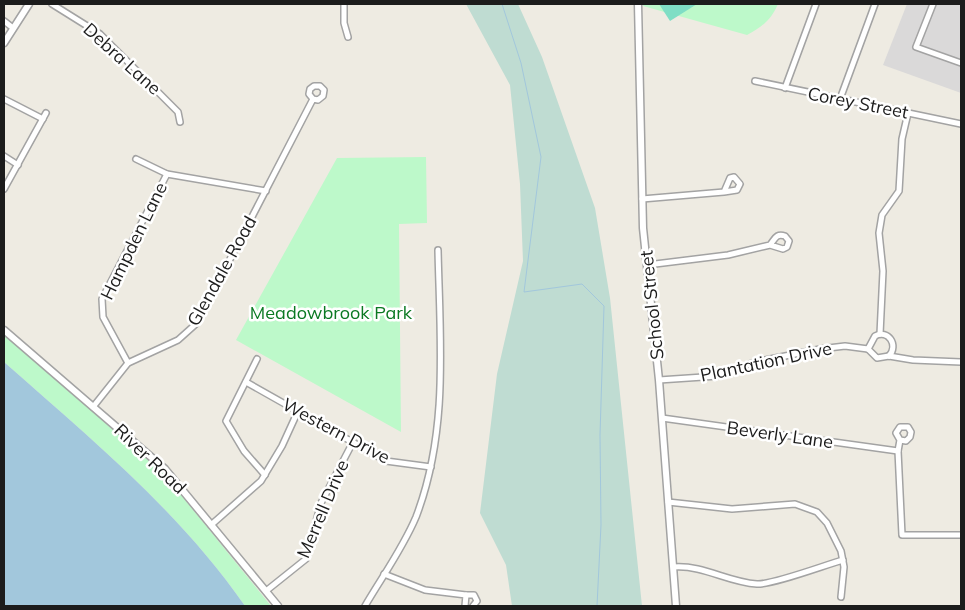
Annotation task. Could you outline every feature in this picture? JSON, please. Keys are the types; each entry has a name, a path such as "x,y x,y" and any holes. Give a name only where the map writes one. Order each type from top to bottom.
{"street":[{"path":"4,43 29,4"},
{"name":"Debra Lane","path":"52,4 103,36 178,112 180,122"},
{"path":"344,4 344,24 348,37"},
{"name":"School Street","path":"638,4 642,199 659,380 676,606"},
{"path":"785,88 816,4"},
{"path":"840,98 875,4"},
{"path":"933,4 916,47 961,63"},
{"path":"4,21 13,28"},
{"name":"Corey Street","path":"755,81 961,124"},
{"path":"4,99 43,119"},
{"name":"Glendale Road","path":"93,406 128,363 178,340 193,328 313,99"},
{"path":"4,189 46,113"},
{"path":"880,334 884,271 879,233 882,215 899,191 902,139 908,113"},
{"path":"4,156 18,164"},
{"path":"136,159 167,174 266,191"},
{"name":"Hampden Lane","path":"128,363 103,317 102,299 167,174"},
{"path":"642,199 724,192"},
{"path":"647,265 728,255 770,244"},
{"path":"365,606 415,519 431,467 442,376 438,250"},
{"name":"River Road","path":"4,330 161,466 278,606"},
{"path":"880,334 872,338 868,348 878,358 889,356 913,360 961,362"},
{"path":"880,334 892,341 894,350 889,356"},
{"name":"Plantation Drive","path":"659,380 714,376 755,362 813,350 845,346 868,348"},
{"path":"257,359 226,421 244,450 265,475"},
{"name":"Western Drive","path":"246,382 386,461 431,467"},
{"path":"211,525 265,475 298,411"},
{"name":"Beverly Lane","path":"662,418 898,451"},
{"path":"900,440 898,451 902,535 961,535"},
{"name":"Merrell Drive","path":"266,590 306,559 321,503 353,442"},
{"path":"668,502 732,509 786,504 804,506 817,512 827,523 837,542 843,560 841,597"},
{"path":"674,567 701,568 718,576 760,584 843,560"},
{"path":"384,574 425,590 474,595 477,601 473,606"},
{"path":"465,606 466,595"}],"shaded area":[{"path":"466,4 518,4 542,57 595,208 610,298 642,606 512,606 506,565 480,513 497,374 523,261 520,184 510,85"},
{"path":"907,4 961,4 961,93 883,65"},
{"path":"4,362 101,448 162,507 192,538 245,606 4,606"}],"green space":[{"path":"644,4 778,4 766,22 747,35 643,6"},
{"path":"659,4 697,4 670,21"},
{"name":"Meadowbrook Park","path":"426,157 427,223 399,224 401,432 236,340 337,158"},
{"path":"4,335 164,474 271,606 245,606 192,538 162,507 101,448 4,362"}],"waterway":[{"path":"502,4 521,63 541,157 524,292 582,284 604,306 600,435 601,525 597,606"}]}
